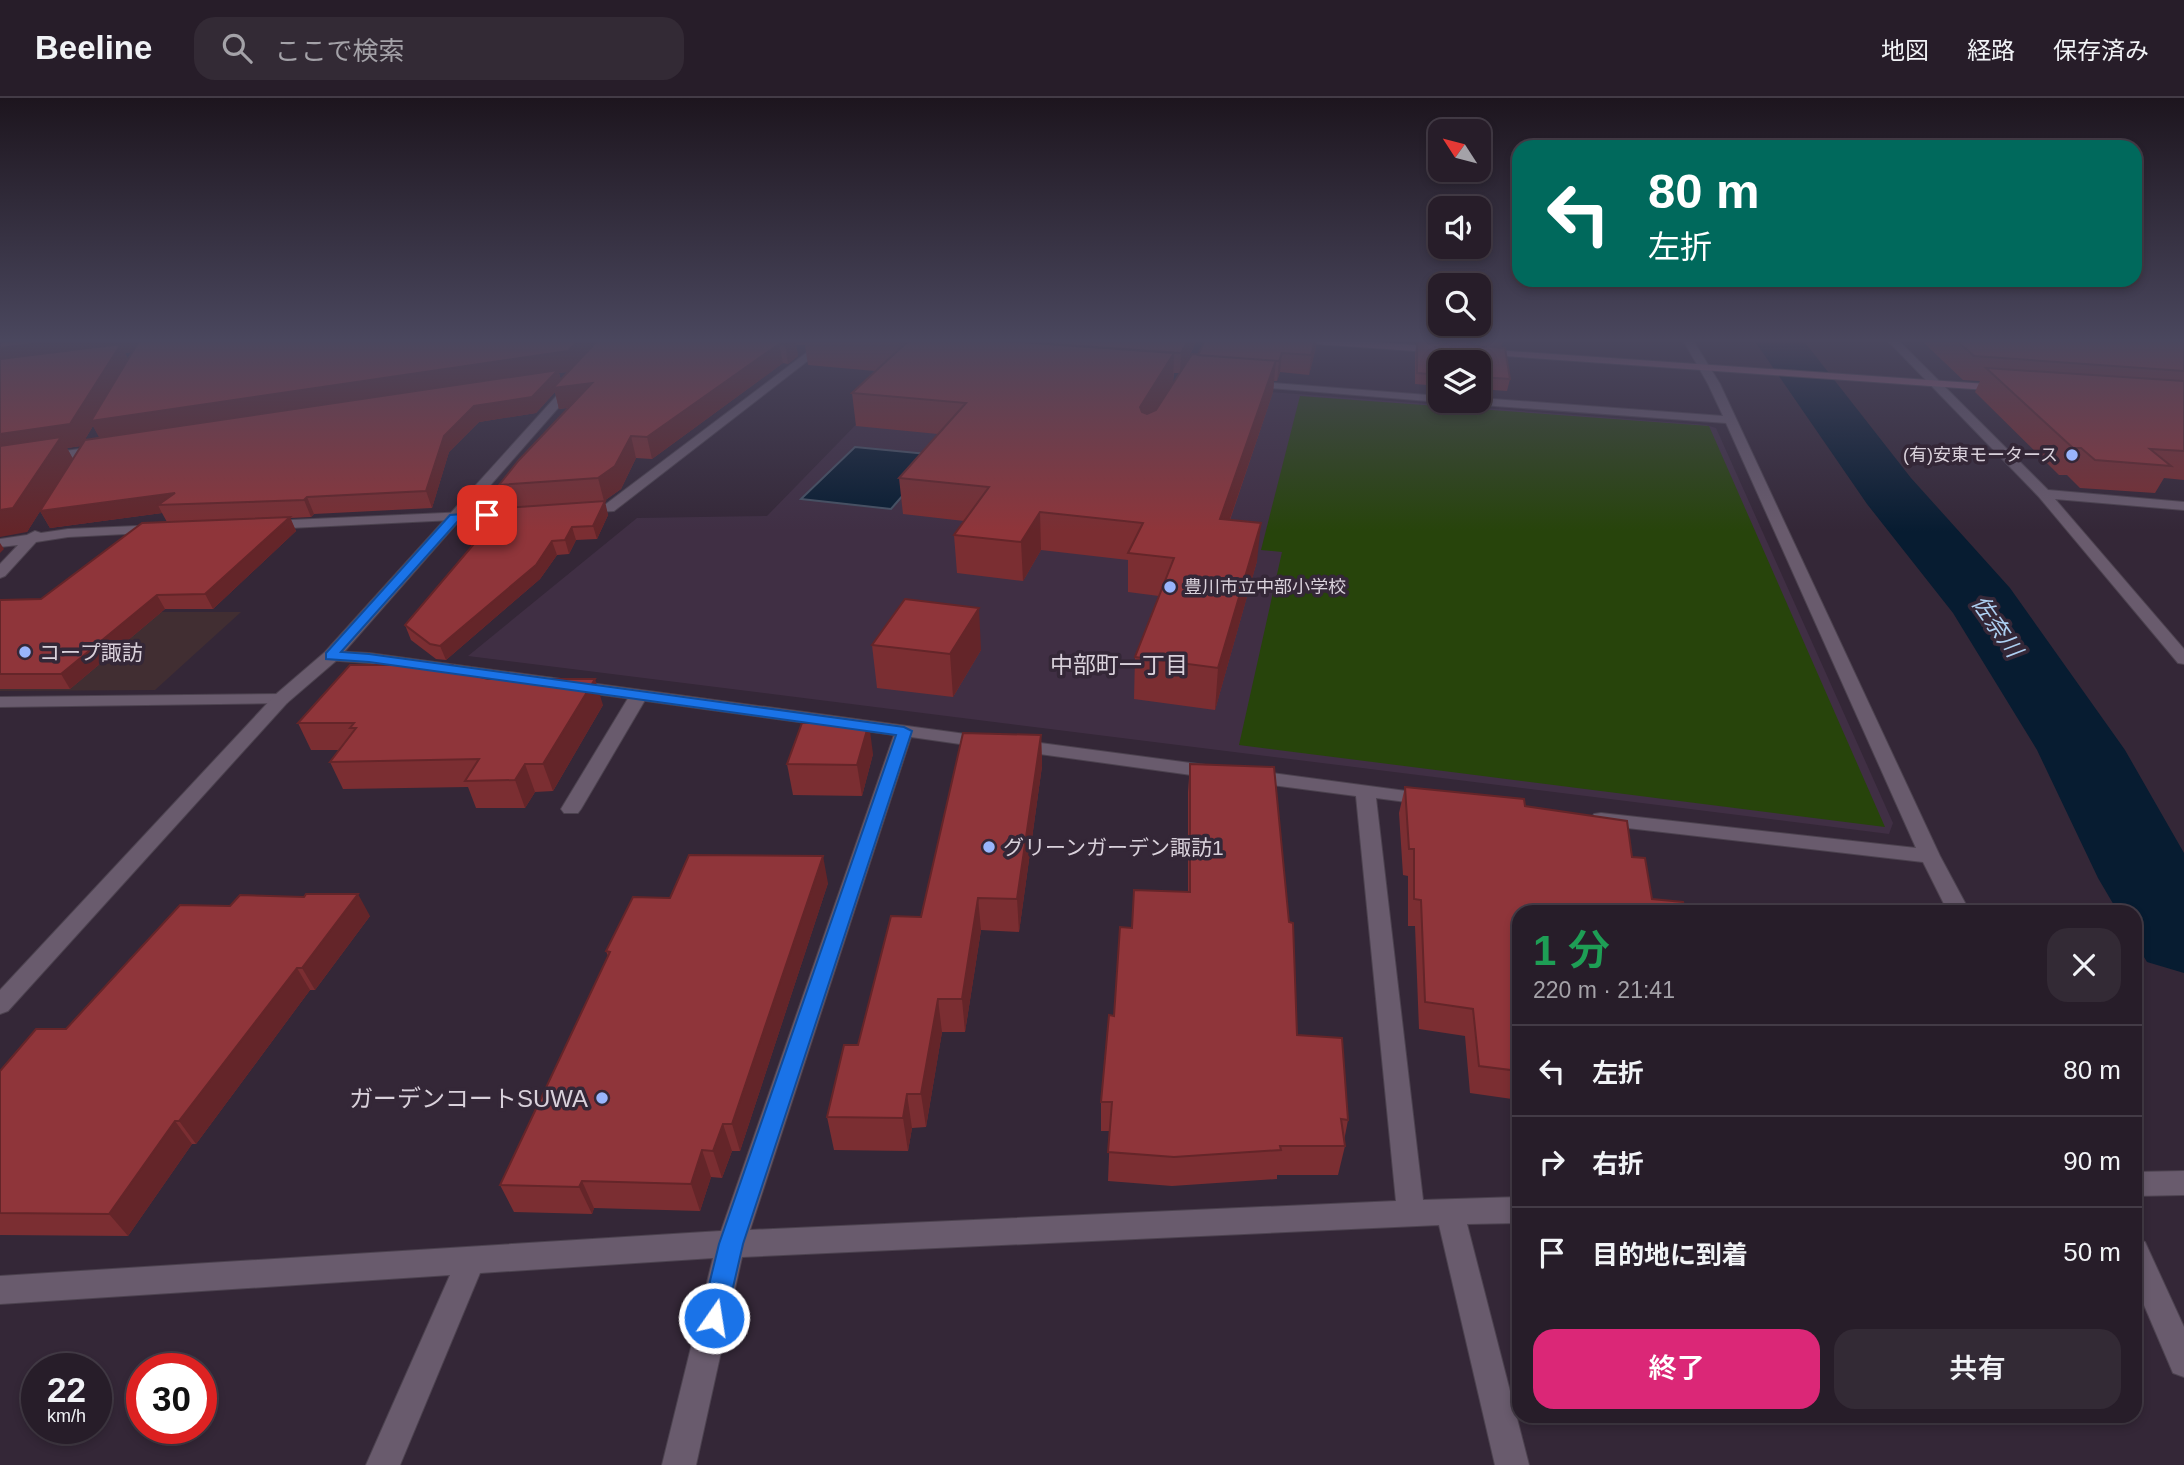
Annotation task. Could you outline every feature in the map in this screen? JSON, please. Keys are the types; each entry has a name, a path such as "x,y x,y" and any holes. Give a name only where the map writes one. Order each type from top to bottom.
{"street":[{"path":"0,1005 281,699 331,656 552,404"},
{"path":"568,510 609,508 745,404"},
{"path":"1506,404 1728,420"},
{"path":"1721,404 1930,856 1955,905"},
{"path":"1954,404 2044,494 2184,659"},
{"path":"82,457 94,439"},
{"path":"0,464 82,457 113,448"},
{"path":"2044,494 2184,506"},
{"path":"248,526 528,513"},
{"path":"0,573 43,526"},
{"path":"0,543 68,533 179,529"},
{"path":"331,656 369,658 1446,801"},
{"path":"571,809 639,695"},
{"path":"0,702 281,699"},
{"path":"679,1465 731,1244 904,731"},
{"path":"1365,791 1411,1213"},
{"path":"1583,817 1930,856"},
{"path":"2145,1184 2184,1183"},
{"path":"0,1290 731,1244 1512,1210"},
{"path":"1450,1213 1513,1465"},
{"path":"383,1465 471,1261"},
{"path":"2142,1267 2184,1362"}],"shaded area":[{"name":"豊川市立中部小学校","path":"876,404 1426,404 1428,413 1491,413 1491,409 1706,425 1716,428 1893,823 1889,834 468,656 637,518 767,516"},
{"path":"0,612 241,612 155,690 0,691"}],"green space":[{"path":"1298,404 1406,404 1428,405 1428,413 1491,413 1491,410 1709,426 1885,827 1239,745 1282,552 1261,550"}],"water":[{"path":"855,447 938,455 891,509 801,499"}],"building":[{"path":"0,404 83,404 70,424 0,434"},
{"path":"101,404 208,404 91,421"},
{"path":"330,404 488,404 474,406 444,436 426,491 307,497 304,500 158,505 175,493 40,511 85,440"},
{"path":"572,404 694,404 647,437 631,436 615,466 598,478 499,485"},
{"path":"965,404 1142,404 1142,412 1147,414 1156,410 1160,404 1261,404 1220,519 1261,523 1218,668 1135,657 1174,558 1128,553 1143,523 1040,512 1021,542 954,535 989,487 899,478"},
{"path":"2025,404 2184,404 2184,451 2150,449 2171,466 2095,460 2081,448 2073,448"},
{"path":"61,437 13,508 0,510 0,446"},
{"path":"605,501 593,526 572,527 565,540 552,541 536,565 440,646 430,644 405,625 479,538 469,538 492,509"},
{"path":"290,517 205,594 157,595 61,674 0,674 0,600 41,599 142,523"},
{"path":"905,599 979,608 950,654 872,645"},
{"path":"350,665 452,665 447,672 485,671 480,677 488,679 595,679 543,764 525,764 515,780 465,781 479,759 330,762 356,728 350,728 354,723 298,723"},
{"path":"802,723 869,723 857,765 787,764"},
{"path":"963,733 1041,735 1017,899 978,898 962,999 938,999 921,1094 907,1094 903,1118 827,1117 844,1045 858,1045 891,916 921,917"},
{"path":"1190,764 1274,767 1289,922 1293,923 1297,1035 1342,1038 1348,1120 1341,1119 1345,1146 1280,1146 1281,1150 1174,1157 1108,1152 1112,1102 1101,1102 1109,1015 1114,1016 1120,927 1132,928 1134,890 1190,892"},
{"path":"1405,787 1524,799 1525,806 1627,821 1632,857 1645,858 1652,899 1683,902 1684,905 1512,905 1512,1070 1479,1066 1473,1009 1425,1002 1421,900 1414,899 1414,849 1409,849"},
{"path":"689,855 823,856 732,1124 723,1124 713,1151 702,1150 691,1184 582,1181 579,1187 500,1185 610,952 606,951 633,897 670,898"},
{"path":"306,894 358,894 179,1121 175,1121 109,1214 0,1213 0,1071 36,1029 66,1029 180,905 230,906 240,895 304,897"}],"waterway":[{"name":"佐奈川","path":"1825,404 1889,491 1984,604 2081,750 2148,878 2184,935"}],"place":[{"name":"(有)安東モータース","path":"2072,455"},
{"name":"豊川市立中部小学校","path":"1170,587"},
{"name":"コープ諏訪","path":"25,652"},
{"name":"グリーンガーデン諏訪1","path":"989,847"},
{"name":"ガーデンコートSUWA","path":"602,1098"}],"district":[{"name":"中部町一丁目","path":"1119,665"}],"route":[{"path":"487,515 454,518 331,656 369,658 904,731 731,1244 714,1318"}]}
